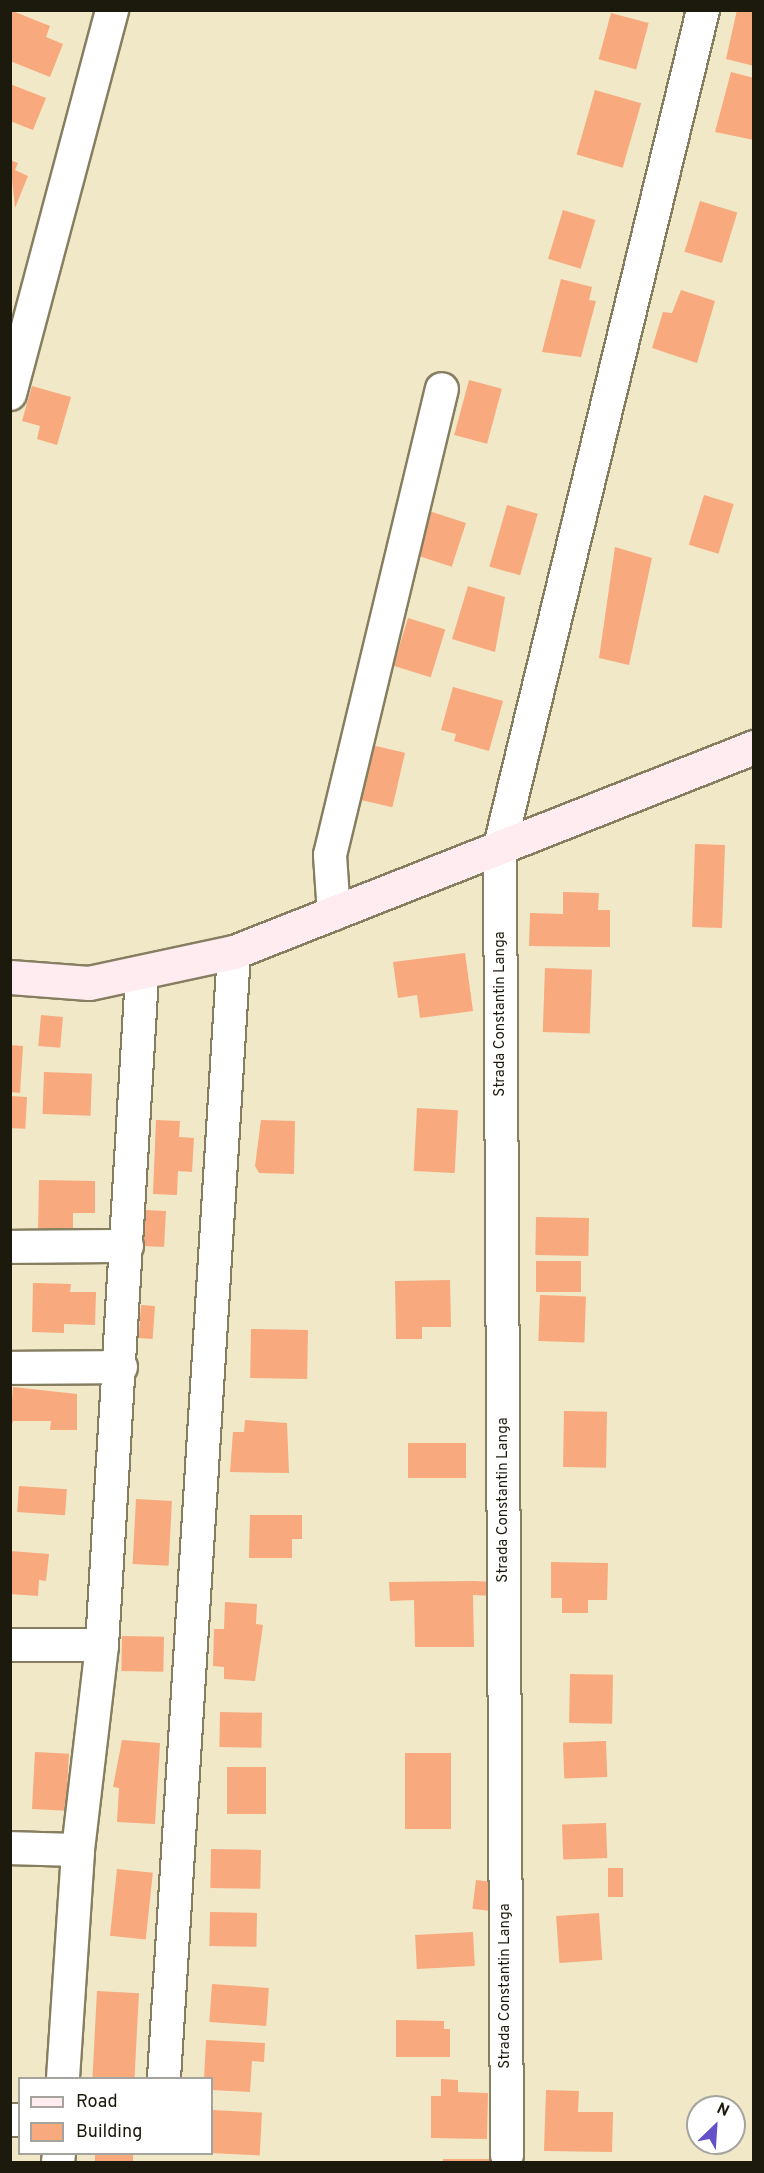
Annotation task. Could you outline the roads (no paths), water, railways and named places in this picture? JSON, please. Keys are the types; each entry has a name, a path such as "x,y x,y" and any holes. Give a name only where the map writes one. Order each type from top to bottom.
{"main road":[{"path":"10,977 89,983 142,976 234,952 753,747"}],"street":[{"path":"10,394 112,10"},
{"name":"Strada Constantin Langa","path":"507,2155 500,846 703,10"},
{"path":"334,914 330,855 442,389"},
{"path":"164,2077 234,952"},
{"path":"63,2077 78,1850 102,1646 121,1367 142,976"},
{"path":"10,1247 127,1245"},
{"path":"10,1368 121,1367"},
{"path":"10,1645 102,1646"},
{"path":"10,1848 78,1850"}]}
